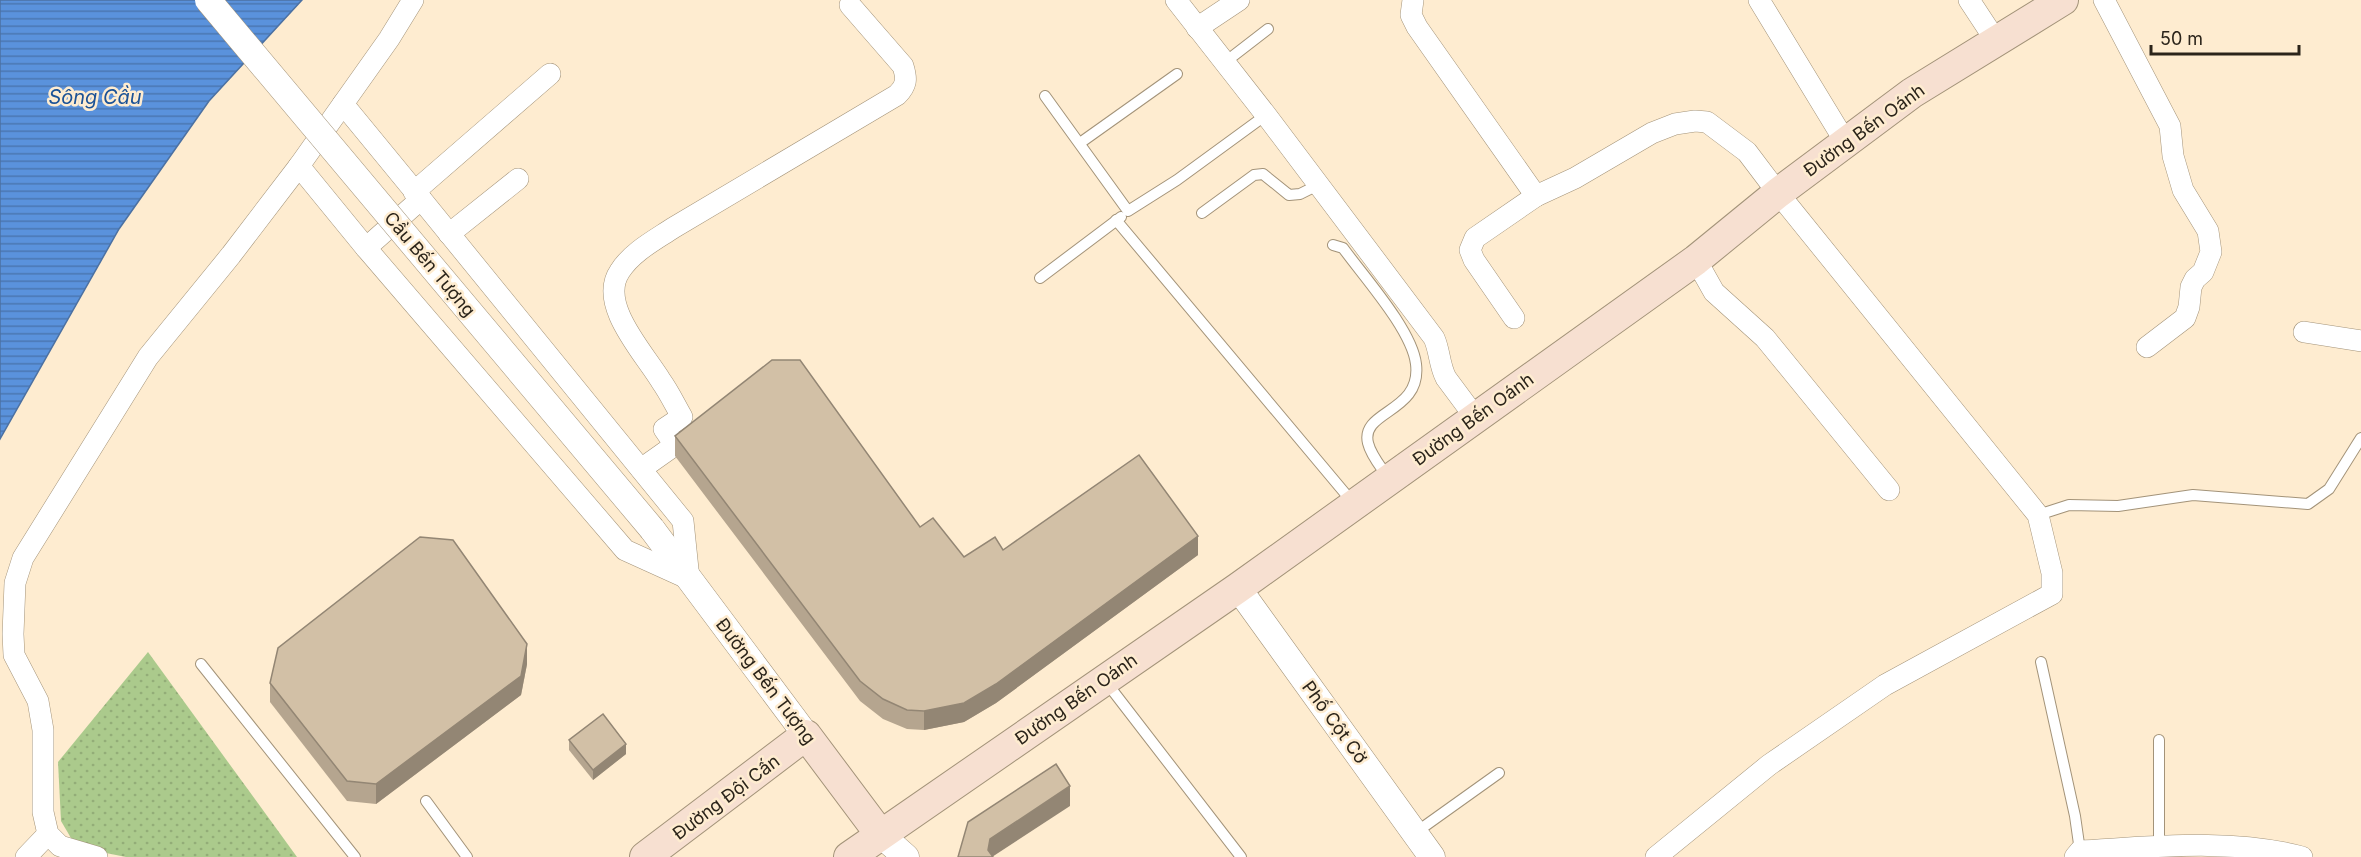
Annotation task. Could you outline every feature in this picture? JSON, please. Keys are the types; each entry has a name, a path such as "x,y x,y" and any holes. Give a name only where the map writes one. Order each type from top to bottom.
{"main road":[{"name":"Đường Bến Oánh","path":"885,845 1104,679 1238,588 1696,260 1778,194 1912,93 2063,0"},
{"name":"Đường Bến Tượng","path":"806,735 885,845"},
{"name":"Đường Đội Cấn","path":"645,857 806,735"},
{"path":"849,857 885,845"}],"street":[{"name":"Cầu Bến Tượng","path":"208,0 652,529"},
{"path":"97,857 60,846 48,834 43,812 43,730 38,701 14,655 15,583 23,558 148,357 231,255 299,166 389,39 413,0"},
{"path":"1176,0 1434,338 1446,378 1475,417"},
{"path":"1197,28 1239,0"},
{"path":"1413,0 1411,15 1417,27 1536,196"},
{"path":"1759,0 1846,143"},
{"path":"1969,0 1996,41"},
{"path":"2104,0 2170,126 2173,156 2183,190 2208,231 2211,252 2203,272 2195,279 2191,287 2189,307 2185,318 2147,347"},
{"path":"641,469 675,445 664,429 682,417 661,380 631,337 616,308 614,289 619,272 641,250 673,228 897,95 905,87 907,78 903,66 850,5"},
{"path":"366,248 418,196 550,74"},
{"path":"343,104 683,521 689,579"},
{"path":"1514,318 1474,260 1470,250 1475,238 1536,196 1575,178 1653,133 1675,124 1707,122 1747,152 1778,194 2038,514 2052,573 2052,594 1885,685 1769,765 1656,857"},
{"path":"299,166 366,248 625,550 689,579"},
{"path":"449,234 518,179"},
{"path":"1696,260 1714,292 1765,338 1889,490"},
{"path":"2304,332 2361,341"},
{"name":"Đường Bến Tượng","path":"652,529 806,735"},
{"name":"Phố Cột Cờ","path":"1238,588 1432,857"},
{"path":"26,857 48,834"},
{"path":"2078,854 2200,844 2284,852 2302,857"},
{"name":"Đường Bến Tượng","path":"885,845 906,857"}],"lane":[{"path":"1224,63 1268,29"},
{"path":"1080,142 1177,74"},
{"path":"1046,96 1128,212"},
{"path":"1040,278 1116,220 1177,180 1266,115"},
{"path":"1202,213 1254,175 1263,174 1289,195 1300,194 1318,185"},
{"path":"1116,220 1354,504"},
{"path":"1333,245 1343,248 1401,326 1411,344 1416,363 1416,382 1411,393 1367,431 1368,444 1389,479"},
{"path":"2038,514 2069,505 2118,506 2193,495 2308,504 2329,489 2361,438"},
{"path":"2041,662 2075,816 2078,854"},
{"path":"201,664 355,857"},
{"path":"1104,679 1241,857"},
{"path":"2158,848 2159,740"},
{"path":"1414,833 1499,773"},
{"path":"426,801 467,857"}],"green space":[{"path":"148,652 297,857 126,857 91,850 71,838 61,821 58,762"}],"water":[{"name":"Sông Cầu","path":"0,0 302,0 209,101 119,229 0,439"}],"building":[{"path":"772,360 800,360 920,527 933,518 964,557 995,537 1003,550 1139,455 1198,536 996,684 964,703 924,711 907,710 883,699 860,681 675,436"},
{"path":"420,537 453,540 527,644 521,676 376,784 347,781 270,683 278,648"},
{"path":"603,714 626,744 593,770 569,740"},
{"path":"1056,764 1070,786 990,839 988,850 993,857 958,857 968,822"}]}
